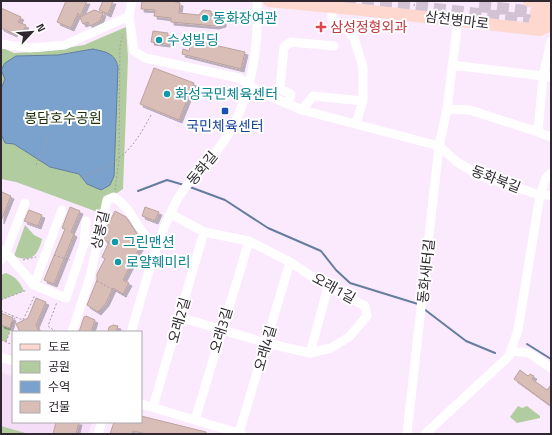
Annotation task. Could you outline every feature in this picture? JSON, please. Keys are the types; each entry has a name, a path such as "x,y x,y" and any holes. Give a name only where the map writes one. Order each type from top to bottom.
{"main road":[{"name":"삼천병마로","path":"269,1 332,8 363,5 458,20 540,30 551,24"},
{"path":"529,1 539,2 551,10"},
{"path":"551,13 535,16 551,24"}],"street":[{"path":"1,44 30,48 65,45 129,16 132,1"},
{"name":"동화길","path":"131,331 159,245 171,214 184,189 227,136 239,113 249,83 255,49 257,1"},
{"path":"332,8 332,21 346,29 354,38 363,67 363,101 356,123"},
{"name":"동화북길","path":"129,16 134,51 145,58 237,77 249,83 260,92 289,103 302,110 439,146 457,162 481,176 540,195 551,196"},
{"name":"동화새터길","path":"408,434 439,146 447,109 458,20"},
{"path":"538,132 551,41"},
{"path":"289,103 291,94 280,89 284,47 291,42 334,46"},
{"path":"452,65 547,77"},
{"path":"302,110 313,96 363,101"},
{"path":"447,109 470,110 551,137"},
{"path":"425,434 510,356 518,330 540,195 546,178 551,173"},
{"name":"상봉길","path":"72,331 90,277 107,200 114,197 131,212 146,237 159,245"},
{"path":"25,203 3,254 37,286 64,299 84,244 86,221"},
{"path":"37,286 62,210"},
{"name":"오래1길","path":"171,214 204,232 249,241 290,262 328,287 365,306 367,316 349,337 330,348 310,354"},
{"name":"오래2길","path":"153,407 204,232"},
{"name":"오래3길","path":"195,420 249,241"},
{"name":"오래4길","path":"241,434 290,262"},
{"path":"180,317 266,343 310,354 328,287"},
{"path":"511,352 529,353 551,368"},
{"path":"1,357 12,361"},
{"path":"142,404 241,434"},
{"path":"98,434 102,423"}],"path":[{"path":"114,197 120,160 120,46 124,32"},
{"path":"80,178 120,160 141,132 151,115"},
{"path":"36,164 49,134"},
{"path":"22,260 48,252 78,263"},
{"path":"90,277 128,298"},
{"path":"1,300 37,286"},
{"path":"1,311 23,320 37,286"},
{"path":"55,331 48,326 64,299"},
{"path":"6,342 15,318 10,316 11,315"},
{"path":"1,340 12,345"}],"shaded area":[{"path":"1,372 12,377 12,423 92,423 88,434 1,434"}],"green space":[{"name":"봉담호수공원","path":"126,27 128,58 123,189 107,200 103,214 16,182 1,179 1,47 14,53 48,51 84,45"},
{"path":"25,225 34,235 42,239 36,254 25,259 14,256"},
{"path":"6,273 17,280 24,291 1,300 1,275"},
{"path":"1,318 13,322 6,342 1,340"},
{"path":"518,406 522,408 527,406 540,416 540,418 517,423 510,417"},
{"path":"1,426 29,434 1,434"}],"water":[{"name":"봉담호수공원","path":"93,49 106,52 112,56 117,62 118,67 114,176 110,185 101,190 87,184 79,174 50,167 14,144 5,143 1,134 1,89 5,79 1,70 5,63 16,56 58,55"}],"building":[{"path":"66,1 87,1 80,17 94,10 103,13 100,21 90,26 88,22 83,24 78,13 71,28 57,22"},
{"path":"103,1 113,1 108,14 99,10"},
{"path":"142,1 172,1 180,3 179,13 199,15 203,10 211,11 212,17 223,18 223,24 216,26 171,22 171,18 154,16 155,10 141,9"},
{"path":"1,8 21,17 18,22 26,25 22,34 15,31 14,34 1,28"},
{"name":"수성빌딩","path":"153,31 168,33 167,44 151,42"},
{"path":"192,40 245,52 241,69 182,54 183,49 189,51"},
{"name":"화성국민체육센터","path":"154,68 194,83 179,120 140,104"},
{"path":"2,192 11,196 1,221 1,195"},
{"path":"70,207 80,211 71,232 74,234 54,284 44,280 65,229 62,228"},
{"path":"145,207 159,212 155,221 142,216"},
{"path":"29,210 42,215 38,226 24,221"},
{"path":"115,211 126,217 137,234 132,243 140,247 123,280 129,283 123,294 113,288 106,303 98,312 87,305 97,280 97,274 105,259 102,257 109,242 104,240 108,225"},
{"path":"36,298 46,302 36,325 39,331 20,331 16,324 28,318"},
{"path":"1,313 13,318 10,328 1,325"},
{"path":"86,316 95,320 91,331 79,331 84,317"},
{"path":"113,325 118,326 116,331 108,331 109,327"},
{"path":"520,370 528,376 530,374 534,376 532,379 547,390 551,385 551,406 514,379"},
{"path":"142,416 206,432 206,434 147,434 133,431 132,434 110,434 114,423 142,423"},
{"path":"56,423 79,423 76,434 53,434"}],"waterway":[{"path":"138,191 167,180 184,185"},
{"path":"190,187 225,200 268,228 321,251 336,270 350,283 418,304"},
{"path":"424,309 466,341 495,353"},
{"path":"527,344 551,359"}],"tunnel":[{"path":"326,1 412,6 535,21"},
{"path":"479,6 536,12"}],"place":[{"name":"동화장여관","path":"205,18"},
{"name":"삼성정형외과","path":"321,27"},
{"name":"수성빌딩","path":"159,40"},
{"name":"화성국민체육센터","path":"167,94"},
{"name":"국민체육센터","path":"225,111"},
{"name":"그린맨션","path":"115,242"},
{"name":"로얄훼미리","path":"118,262"}]}
